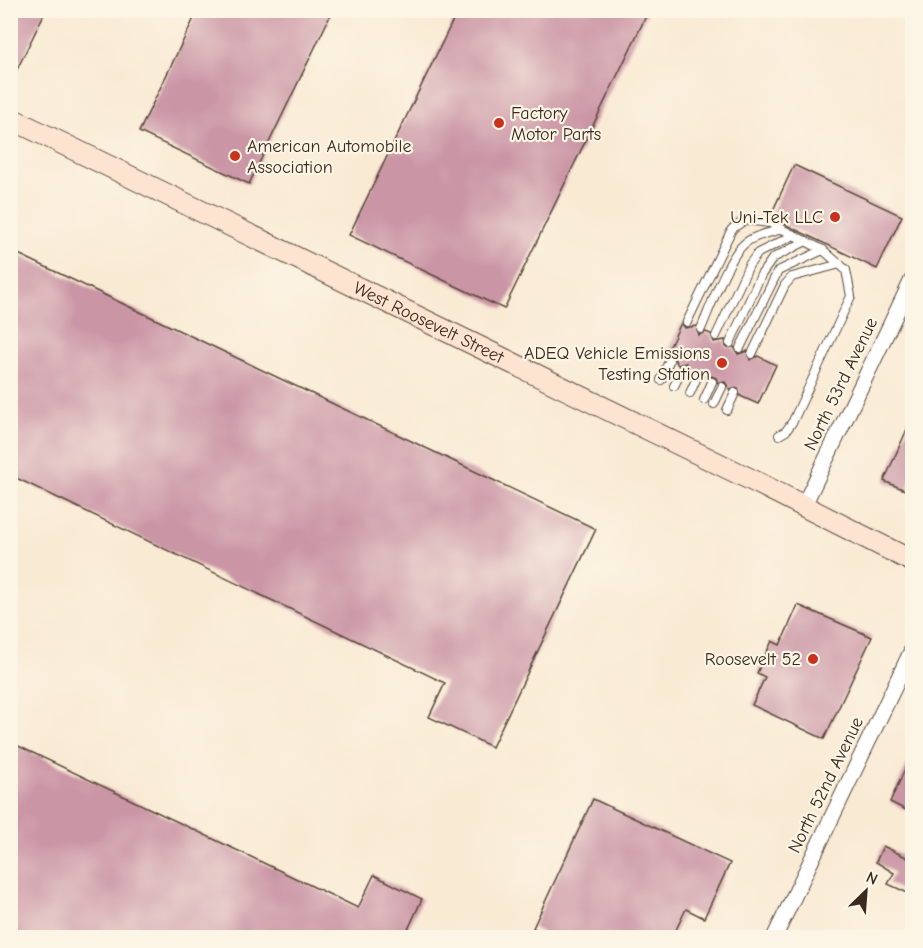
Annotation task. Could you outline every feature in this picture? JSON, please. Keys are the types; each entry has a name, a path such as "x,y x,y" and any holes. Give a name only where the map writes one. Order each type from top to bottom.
{"street":[{"name":"West Roosevelt Street","path":"10,118 804,505 912,561"},
{"name":"North 53rd Avenue","path":"804,505 912,280"},
{"name":"North 52nd Avenue","path":"774,938 912,650"}],"lane":[{"path":"687,322 732,230 745,220 770,223 823,250 846,270 851,296 793,421 786,431 779,435"},
{"path":"701,329 734,257 743,244 760,235 782,229"},
{"path":"716,336 749,265 758,253 794,235"},
{"path":"730,343 760,275 773,258 806,241"},
{"path":"740,348 778,271 823,250"},
{"path":"752,354 784,285 792,277 840,264"},
{"path":"661,380 669,361"},
{"path":"674,386 682,368"},
{"path":"690,393 698,375"},
{"path":"705,400 712,382"},
{"path":"714,404 722,387"},
{"path":"727,410 735,393"}],"building":[{"path":"10,10 46,10 10,84"},
{"path":"198,10 333,10 249,184 139,132"},
{"name":"Factory Motor Parts","path":"458,10 649,10 504,309 349,235"},
{"name":"Uni-Tek LLC","path":"794,165 902,216 877,269 770,217"},
{"path":"10,250 596,529 492,747 429,717 445,683 10,475"},
{"name":"ADEQ Vehicle Emissions Testing Station","path":"681,323 685,328 696,326 699,335 706,332 711,334 714,342 725,340 726,347 734,347 738,354 747,351 750,360 758,356 776,365 758,404 740,396 738,388 730,390 725,382 718,383 712,376 707,379 701,370 693,372 688,370 686,363 678,365 672,356 665,357"},
{"path":"912,418 912,478 907,491 884,481"},
{"name":"Roosevelt 52","path":"798,605 872,637 824,739 752,705 765,677 757,673 772,641 780,645"},
{"path":"10,742 358,908 374,875 422,899 404,938 10,938"},
{"path":"912,754 912,813 890,802"},
{"path":"593,799 730,863 704,918 686,909 672,938 554,938 533,928"},
{"path":"883,846 912,860 912,895 888,884 894,873 876,862"}],"place":[{"name":"Factory Motor Parts","path":"499,123"},
{"name":"American Automobile Association","path":"235,156"},
{"name":"Uni-Tek LLC","path":"835,217"},
{"name":"ADEQ Vehicle Emissions Testing Station","path":"722,363"},
{"name":"Roosevelt 52","path":"813,659"}]}
